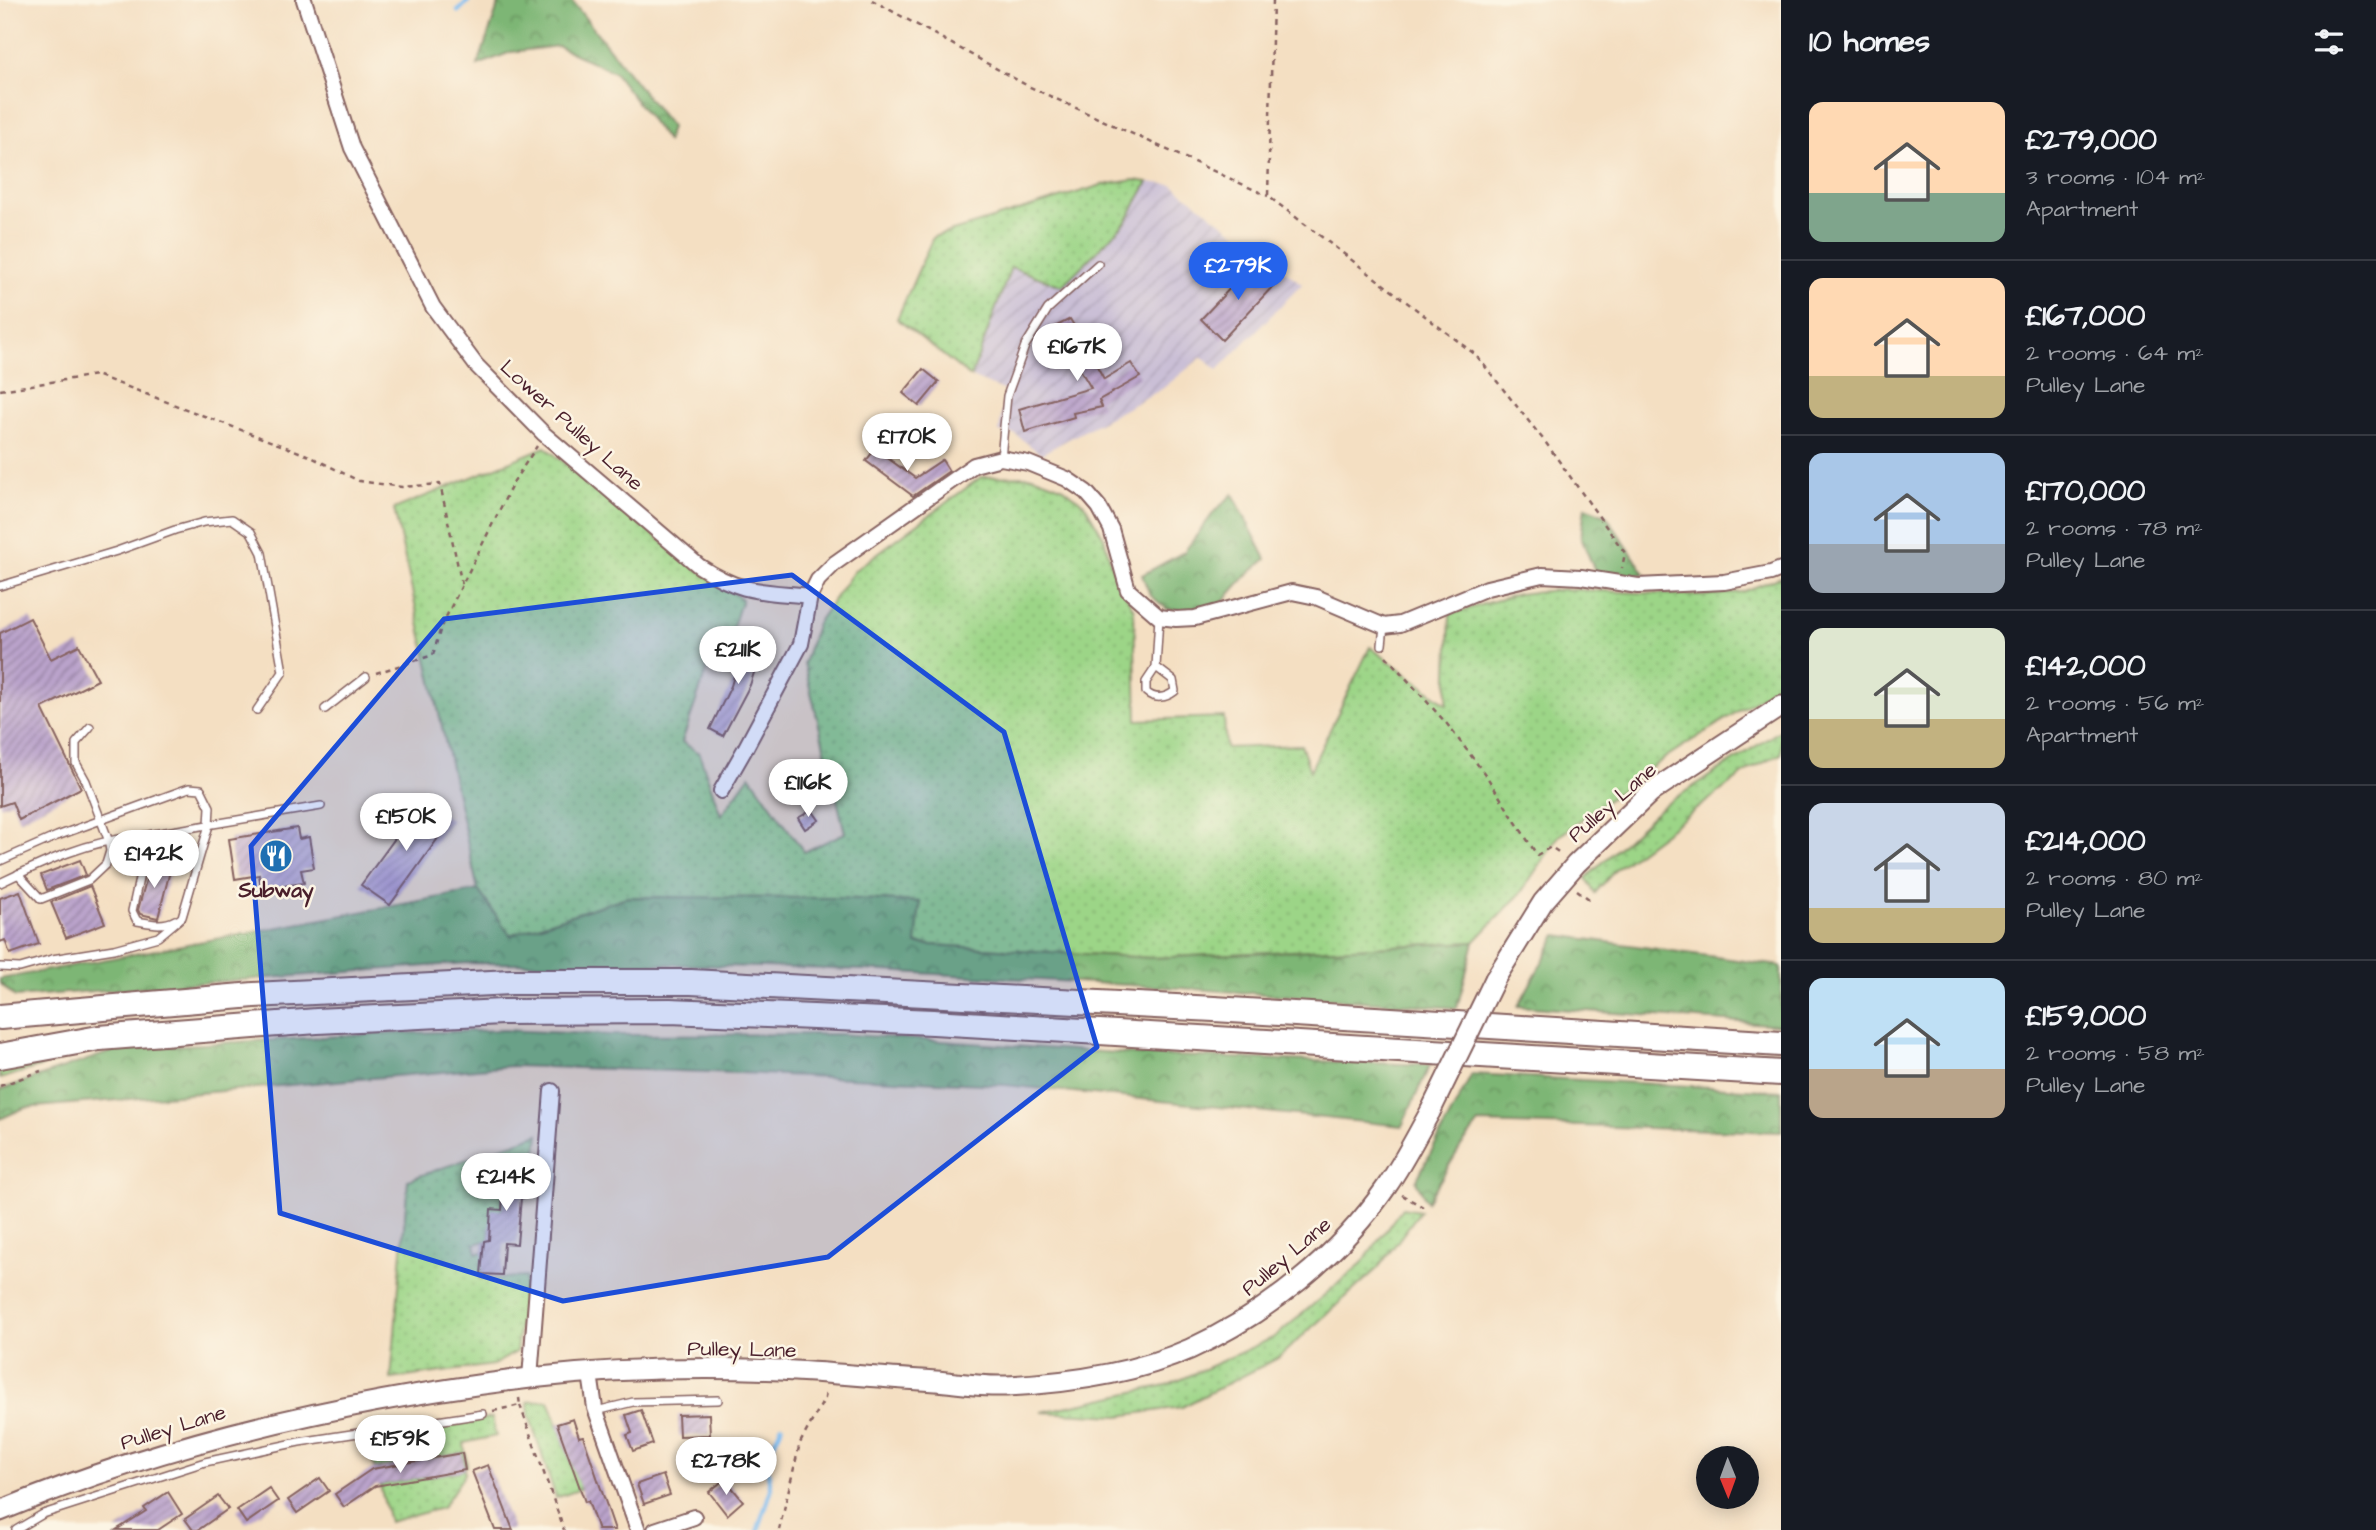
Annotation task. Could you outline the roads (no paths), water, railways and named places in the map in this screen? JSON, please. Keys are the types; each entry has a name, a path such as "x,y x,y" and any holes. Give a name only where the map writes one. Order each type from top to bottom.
{"highway":[{"path":"0,1017 254,995 429,986 511,982 691,982 1214,1009 1781,1044"},
{"path":"0,1056 99,1038 317,1021 502,1012 670,1011 933,1022 1781,1073"}],"street":[{"name":"Lower Pulley Lane","path":"304,0 352,148 433,307 477,366 544,434 699,566 723,582 751,591 810,596"},
{"path":"721,791 801,644 810,596 818,580 835,563 974,465 1001,458 1028,463 1086,492 1099,507 1111,529 1128,590 1159,617 1195,618 1292,592 1316,597 1384,626 1400,625 1487,588 1542,575 1638,586 1724,582 1781,569"},
{"name":"Pulley Lane","path":"0,1511 55,1489 230,1432 435,1390 590,1374 739,1370 1004,1386 1089,1378 1143,1365 1189,1349 1267,1306 1313,1268 1354,1227 1387,1187 1430,1112 1495,979 1543,902 1576,864 1651,792 1781,706"},
{"path":"524,1379 552,1091"},
{"path":"590,1374 596,1411 638,1530"},
{"path":"655,1530 694,1517"}],"lane":[{"path":"1001,458 1007,396 1026,346 1048,309 1097,264"},
{"path":"0,586 117,551 175,530 204,522 232,519 251,532 262,553 283,672 257,710"},
{"path":"1156,667 1173,680 1175,691 1170,695 1160,698 1150,696 1146,692 1146,682 1156,667 1159,617"},
{"path":"1382,645 1384,626"},
{"path":"325,709 366,677"},
{"path":"19,874 41,899 89,880 106,864 110,851 108,839 86,781 76,763 76,743 90,727"},
{"path":"0,860 57,836 189,788 201,789 210,807 209,825 182,917 158,937 20,968 0,967"},
{"path":"0,883 32,866 108,839 136,837 321,806"},
{"path":"136,837 143,860 132,911 137,921 170,923 182,917"},
{"path":"596,1411 633,1402 718,1400"},
{"path":"16,1530 43,1514 205,1462 299,1442 483,1414"}],"waterway":[{"path":"458,11 469,0"},
{"path":"758,1530 771,1490 766,1460 782,1426"}],"place":[{"name":"Subway","path":"276,856"}]}
